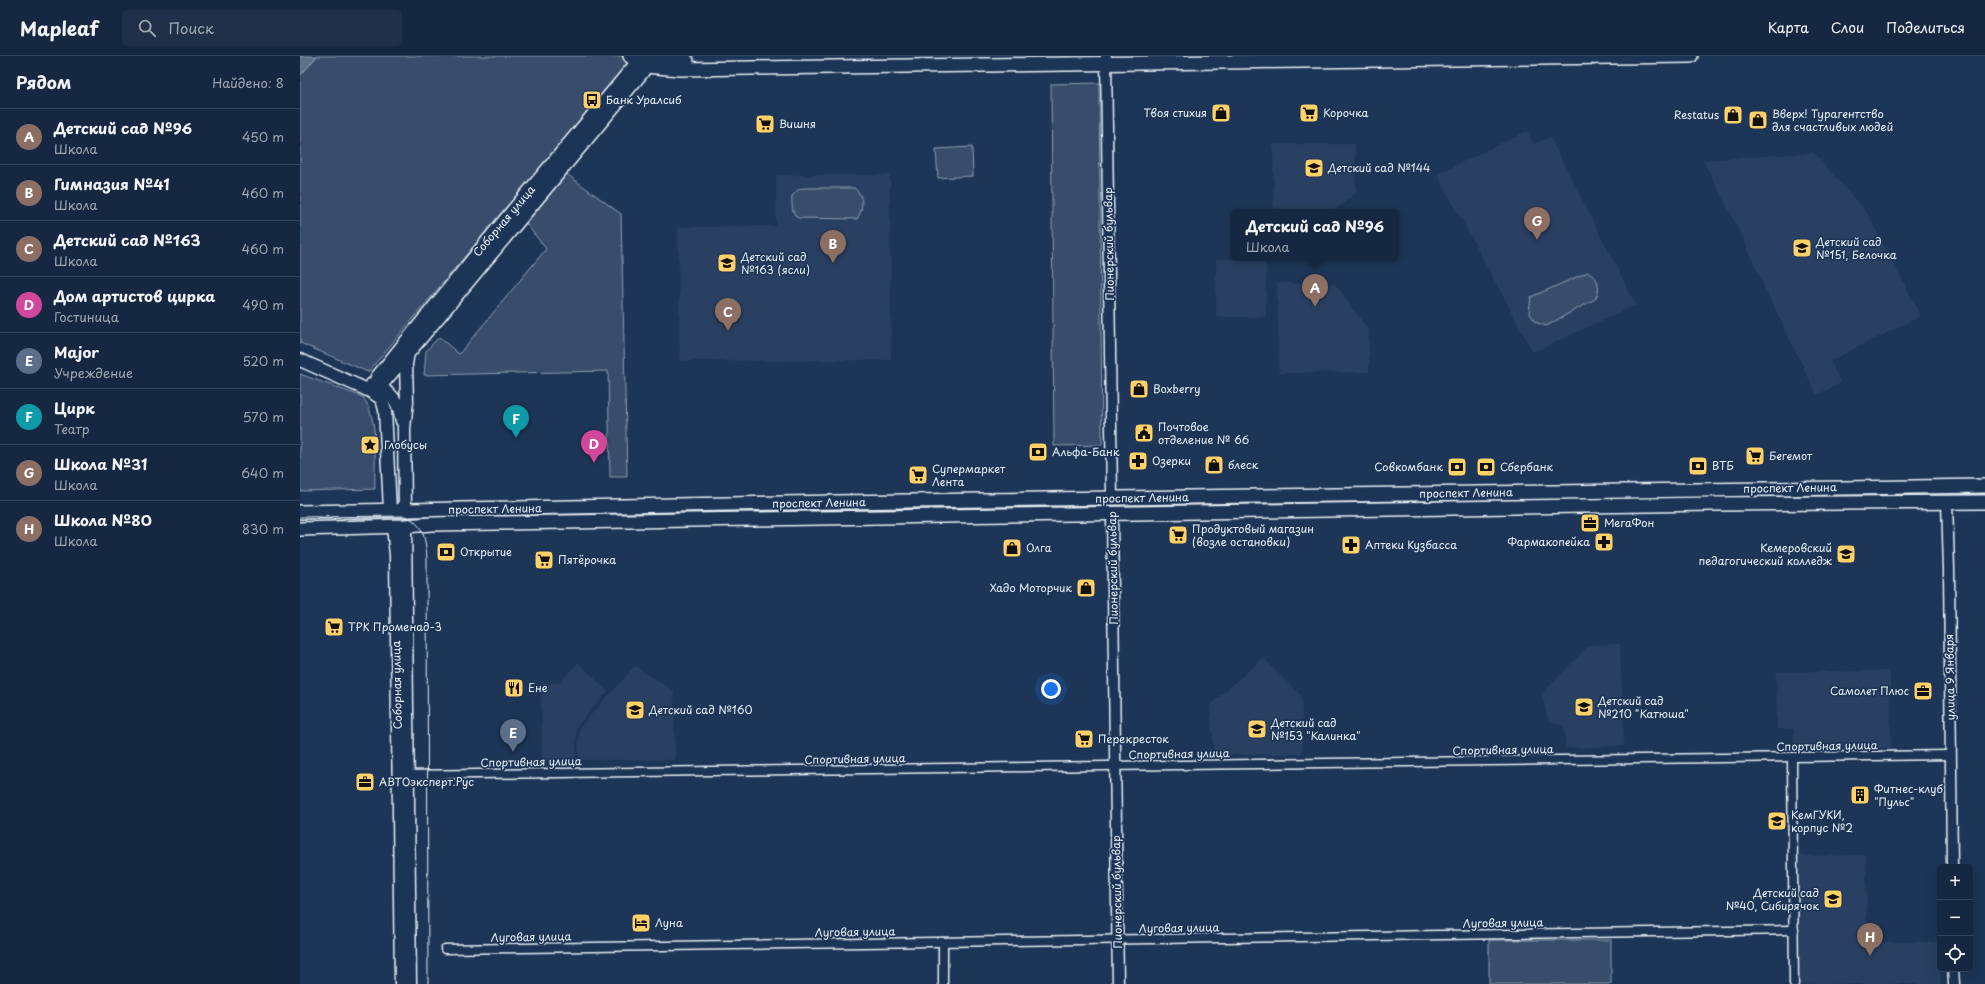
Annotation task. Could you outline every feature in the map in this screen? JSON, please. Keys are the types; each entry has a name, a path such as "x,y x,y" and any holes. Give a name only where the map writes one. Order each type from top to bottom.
{"main road":[{"path":"644,58 681,61 1003,56"},
{"path":"644,58 666,69 687,69 1106,60 1691,56"},
{"name":"Соборная улица","path":"375,388 408,353 642,73 644,58"},
{"name":"Соборная улица","path":"399,526 390,510 385,410 382,399 375,388 377,377 492,234 633,67 644,58"},
{"path":"300,352 375,388"},
{"name":"Соборная улица","path":"401,984 405,946 399,526 405,510 404,428 407,402 406,364 408,353"},
{"path":"300,360 375,388"},
{"name":"Соборная улица","path":"375,388 387,391 396,401 404,428"},
{"name":"улица 9 Января","path":"1946,486 1947,502"},
{"name":"проспект Ленина","path":"300,512 1112,498 1985,486"},
{"path":"1533,492 1536,507"},
{"name":"Пионерский бульвар","path":"1112,498 1112,514"},
{"name":"проспект Ленина","path":"399,526 432,524 1536,507 1985,502"},
{"path":"300,529 399,526"},
{"name":"Соборная улица","path":"405,946 410,984"}],"street":[{"name":"Пионерский бульвар","path":"1106,60 1112,498"},
{"name":"улица 9 Января","path":"1947,502 1952,864"},
{"name":"Пионерский бульвар","path":"1112,514 1118,984"},
{"name":"Спортивная улица","path":"403,775 1951,755"},
{"path":"1792,757 1794,984"},
{"name":"Луговая улица","path":"445,949 1794,930"},
{"path":"943,942 943,984"},
{"path":"1953,972 1954,984"}],"shaded area":[{"path":"300,56 317,56 300,76"},
{"path":"317,56 621,56 628,62 368,372 300,343 300,76"},
{"path":"1099,83 1102,445 1054,446 1051,84"},
{"path":"1527,131 1534,144 1550,137 1636,305 1533,352 1437,174"},
{"name":"Детский сад №144","path":"1273,144 1355,144 1356,193 1336,209 1274,209"},
{"path":"972,147 973,176 938,178 936,149"},
{"path":"1814,153 1867,213 1921,316 1830,361 1841,383 1817,395 1765,289 1742,236 1703,160"},
{"path":"564,172 621,214 627,477 610,477 608,371 424,375 426,351 439,337 459,354 546,249 524,221"},
{"path":"776,175 890,175 891,360 680,361 678,227 776,226"},
{"path":"854,188 858,191 862,203 861,211 857,219 798,218 793,211 792,196 799,189"},
{"path":"1216,259 1231,259 1231,261 1266,261 1266,317 1216,317"},
{"path":"1588,272 1597,280 1598,292 1595,299 1546,326 1535,322 1529,312 1531,297"},
{"path":"1277,283 1335,284 1369,331 1369,372 1279,373"},
{"path":"300,374 363,397 372,417 374,429 375,489 300,491"},
{"name":"Детский сад №210 \"Катюша\"","path":"1620,644 1624,746 1566,748 1564,726 1548,721 1542,694 1589,645"},
{"name":"Детский сад №153 \"Калинка\"","path":"1263,658 1302,697 1302,754 1214,755 1210,705"},
{"path":"578,663 608,691 576,727 576,761 542,761 541,683 559,683"},
{"name":"Детский сад №160","path":"635,666 674,691 675,760 578,760 579,728"},
{"path":"1890,671 1891,748 1794,748 1794,729 1777,729 1776,672"},
{"path":"1866,855 1867,942 1937,942 1937,972 1941,972 1941,984 1800,984 1799,856"},
{"path":"1489,940 1611,940 1611,984 1489,984"}],"tram line":[{"path":"300,517 405,516 416,523 425,540 427,559 428,984"}],"place":[{"name":"Банк Уралсиб","path":"592,100"},
{"name":"Твоя стихия","path":"1221,113"},
{"name":"Корочка","path":"1309,113"},
{"name":"Restatus","path":"1733,115"},
{"name":"Вверх! Турагентство для счастливых людей","path":"1758,120"},
{"name":"Вишня","path":"765,124"},
{"name":"Детский сад №144","path":"1314,168"},
{"name":"Школа №31","path":"1537,240"},
{"name":"Детский сад №151, Белочка","path":"1802,248"},
{"name":"Детский сад №163 (ясли)","path":"727,263"},
{"name":"Гимназия №41","path":"833,263"},
{"name":"Детский сад №96","path":"1315,307"},
{"name":"Детский сад №163","path":"728,331"},
{"name":"Boxberry","path":"1139,389"},
{"name":"Почтовое отделение № 66","path":"1144,433"},
{"name":"Цирк","path":"516,438"},
{"name":"Глобусы","path":"370,445"},
{"name":"Альфа-Банк","path":"1038,452"},
{"name":"Бегемот","path":"1755,456"},
{"name":"Озерки","path":"1138,461"},
{"name":"Дом артистов цирка","path":"594,463"},
{"name":"блеск","path":"1214,465"},
{"name":"ВТБ","path":"1698,466"},
{"name":"Совкомбанк","path":"1457,467"},
{"name":"Сбербанк","path":"1486,467"},
{"name":"Супермаркет Лента","path":"918,475"},
{"name":"МегаФон","path":"1590,523"},
{"name":"Продуктовый магазин (возле остановки)","path":"1178,535"},
{"name":"Фармакопейка","path":"1604,542"},
{"name":"Аптеки Кузбасса","path":"1351,545"},
{"name":"Олга","path":"1012,548"},
{"name":"Открытие","path":"446,552"},
{"name":"Кемеровский педагогический колледж","path":"1846,554"},
{"name":"Пятёрочка","path":"544,560"},
{"name":"Хадо Моторчик","path":"1086,588"},
{"name":"ТРК Променад-3","path":"334,627"},
{"name":"Ене","path":"514,688"},
{"name":"Самолет Плюс","path":"1923,691"},
{"name":"Детский сад №210 \"Катюша\"","path":"1584,707"},
{"name":"Детский сад №160","path":"635,710"},
{"name":"Детский сад №153 \"Калинка\"","path":"1257,729"},
{"name":"Перекресток","path":"1084,739"},
{"name":"Major","path":"513,752"},
{"name":"АВТОэксперт.Рус","path":"365,782"},
{"name":"Фитнес-клуб \"Пульс\"","path":"1860,795"},
{"name":"КемГУКИ, корпус №2","path":"1777,821"},
{"name":"Детский сад №40, Сибирячок","path":"1833,899"},
{"name":"Луна","path":"641,923"},
{"name":"Школа №80","path":"1870,956"}]}
